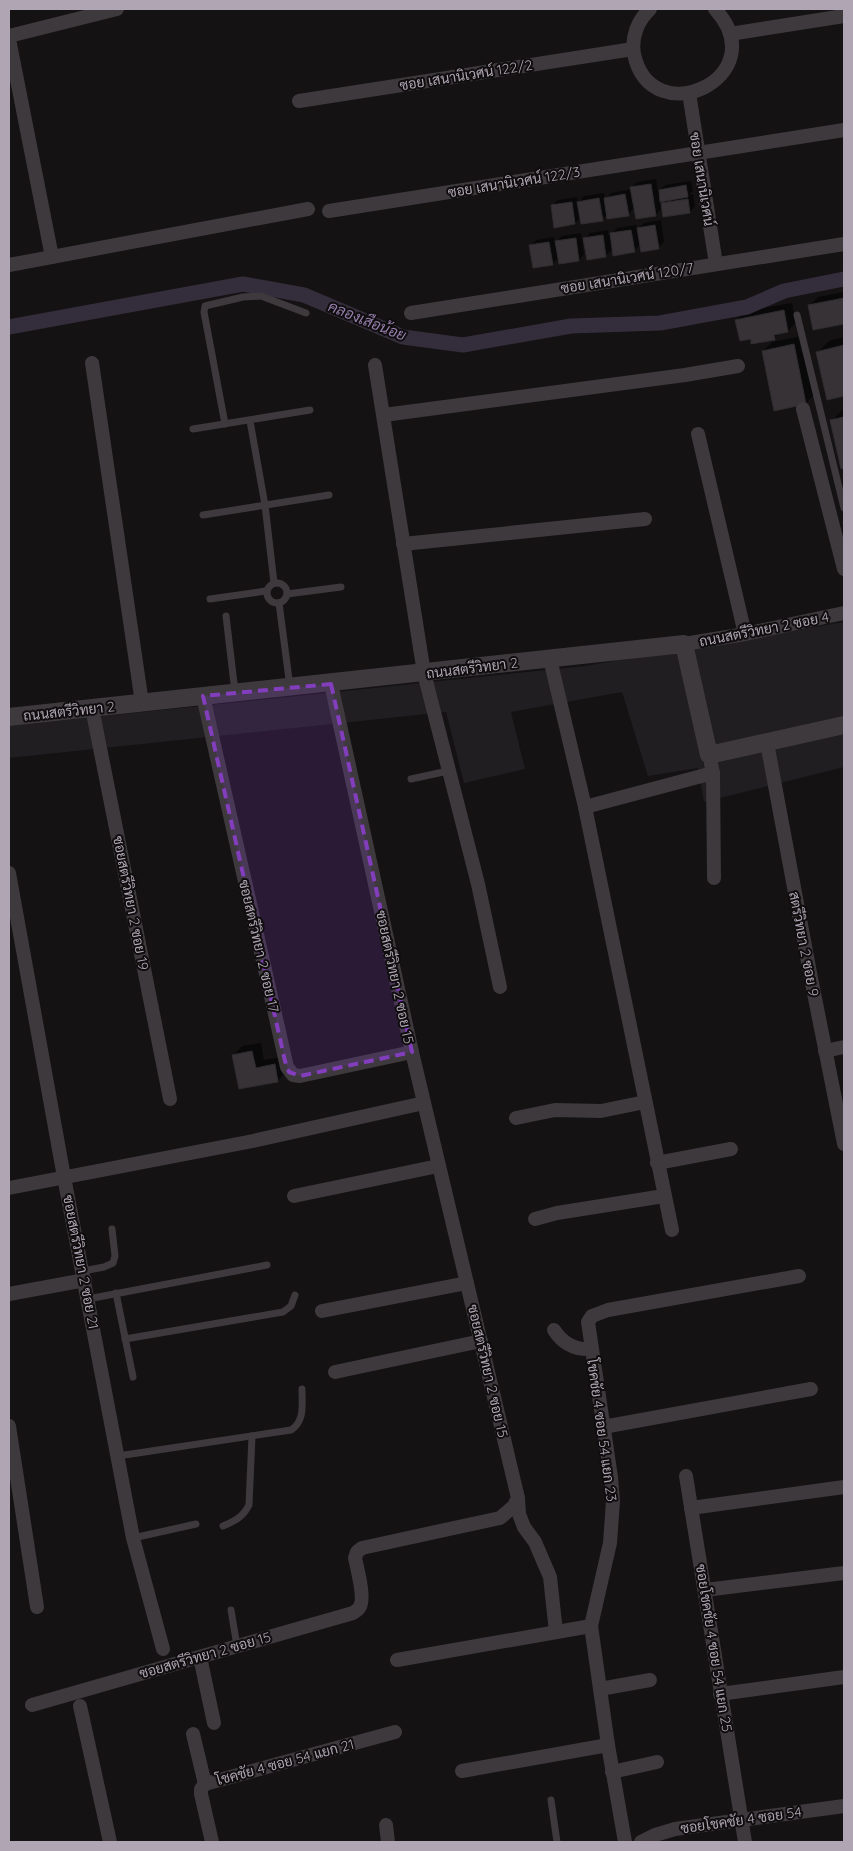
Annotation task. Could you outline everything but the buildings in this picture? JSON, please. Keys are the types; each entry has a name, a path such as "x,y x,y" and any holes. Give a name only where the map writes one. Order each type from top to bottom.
{"street":[{"path":"52,257 9,38 117,9"},
{"path":"650,9 639,22 634,35 633,50 640,71 656,86 672,92 689,93 702,90 713,83 722,73 728,61 731,48 730,34 724,21 715,9"},
{"path":"730,34 844,16"},
{"name":"ซอย เสนานิเวศน์ 122/2","path":"299,101 633,50"},
{"name":"ซอย เสนานิเวศน์","path":"689,93 716,264"},
{"name":"ซอย เสนานิเวศน์ 122/3","path":"329,211 844,130"},
{"path":"9,265 308,209"},
{"name":"ซอย เสนานิเวศน์ 120/7","path":"411,313 844,244"},
{"path":"92,363 142,703"},
{"path":"376,365 424,673 478,884 500,987"},
{"path":"384,415 685,375 738,366"},
{"path":"803,409 844,569"},
{"path":"698,434 745,634"},
{"path":"403,544 645,519"},
{"name":"ถนนสตรีวิทยา 2 ซอย 4","path":"684,644 745,634 844,613"},
{"path":"684,644 713,773 714,878"},
{"name":"ถนนสตรีวิทยา 2","path":"9,717 331,684 684,644"},
{"path":"550,659 585,806 672,1230"},
{"name":"ซอยสตรีวิทยา 2 ซอย 15","path":"32,1705 353,1613 361,1605 362,1594 356,1558 357,1552 362,1548 500,1518 509,1512 518,1498 438,1166 331,684"},
{"name":"ซอยสตรีวิทยา 2 ซอย 17","path":"202,696 287,1067 294,1075 300,1076 412,1052"},
{"name":"ซอยสตรีวิทยา 2 ซอย 19","path":"92,708 170,1099"},
{"path":"709,755 844,725"},
{"name":"สตรีวิทยา 2 ซอย 9","path":"767,743 844,1144"},
{"path":"585,806 713,773"},
{"name":"ซอยสตรีวิทยา 2 ซอย 21","path":"9,873 64,1178 133,1538 163,1648"},
{"path":"825,1051 844,1047"},
{"path":"516,1118 555,1110 601,1111 645,1102"},
{"path":"9,1188 253,1141 424,1103"},
{"path":"657,1163 731,1149"},
{"path":"294,1196 438,1166"},
{"path":"535,1219 557,1213 664,1196"},
{"path":"9,1294 84,1275"},
{"name":"โชคชัย 4 ซอย 54 แยก 23","path":"625,1842 612,1772 591,1626 610,1543 612,1493 588,1322 592,1316 600,1312 798,1276"},
{"path":"322,1311 467,1283"},
{"path":"554,1330 561,1340 572,1346 582,1350 591,1349"},
{"path":"335,1372 481,1341"},
{"path":"603,1427 811,1389"},
{"path":"9,1426 38,1608"},
{"name":"ซอยโชคชัย 4 ซอย 54 แยก 25","path":"686,1476 720,1694 746,1842"},
{"path":"691,1508 844,1487"},
{"path":"518,1498 519,1514 524,1527 535,1542 550,1577 556,1632"},
{"path":"705,1590 844,1573"},
{"path":"396,1660 591,1626"},
{"path":"200,1657 214,1724"},
{"path":"720,1694 844,1677"},
{"path":"600,1688 650,1680"},
{"path":"80,1706 110,1842"},
{"name":"โชคชัย 4 ซอย 54 แยก 21","path":"212,1842 201,1794 204,1784 395,1732"},
{"path":"193,1734 204,1784"},
{"path":"462,1772 608,1745"},
{"path":"612,1772 657,1762"},
{"name":"ซอยโชคชัย 4 ซอย 54","path":"641,1842 674,1829 844,1806"},
{"path":"386,1825 388,1842"}],"lane":[{"path":"225,424 204,312 205,306 243,297 261,296 306,313"},
{"path":"796,315 844,506"},
{"path":"193,429 310,410"},
{"path":"250,421 265,505 274,583"},
{"path":"203,515 328,495"},
{"path":"274,583 281,583 286,587 287,594 284,600 279,603 272,602 266,592 269,586 274,583"},
{"path":"287,594 341,587"},
{"path":"210,599 266,592"},
{"path":"279,603 290,687"},
{"path":"226,616 235,693"},
{"path":"411,779 448,771"},
{"path":"84,1275 113,1263 116,1256 112,1229"},
{"path":"88,1299 267,1265"},
{"path":"116,1293 133,1378"},
{"path":"125,1339 283,1312 291,1306 295,1295"},
{"path":"118,1456 290,1430 298,1426 302,1412 302,1389"},
{"path":"223,1526 238,1519 244,1514 249,1505 252,1436"},
{"path":"133,1538 196,1524"},
{"path":"231,1610 238,1646"},
{"path":"551,1800 557,1842"}],"highlighted area":[{"path":"331,684 412,1052 300,1076 289,1072 285,1061 203,696"}],"shaded area":[{"path":"844,622 844,767 704,802 698,768 648,776 622,692 511,712 525,769 464,783 446,712 9,758 9,726 585,666"}],"waterway":[{"name":"คลองเสือน้อย","path":"9,327 243,284 304,295 403,337 463,345 571,326 660,323 747,307 784,291 844,279"}]}
